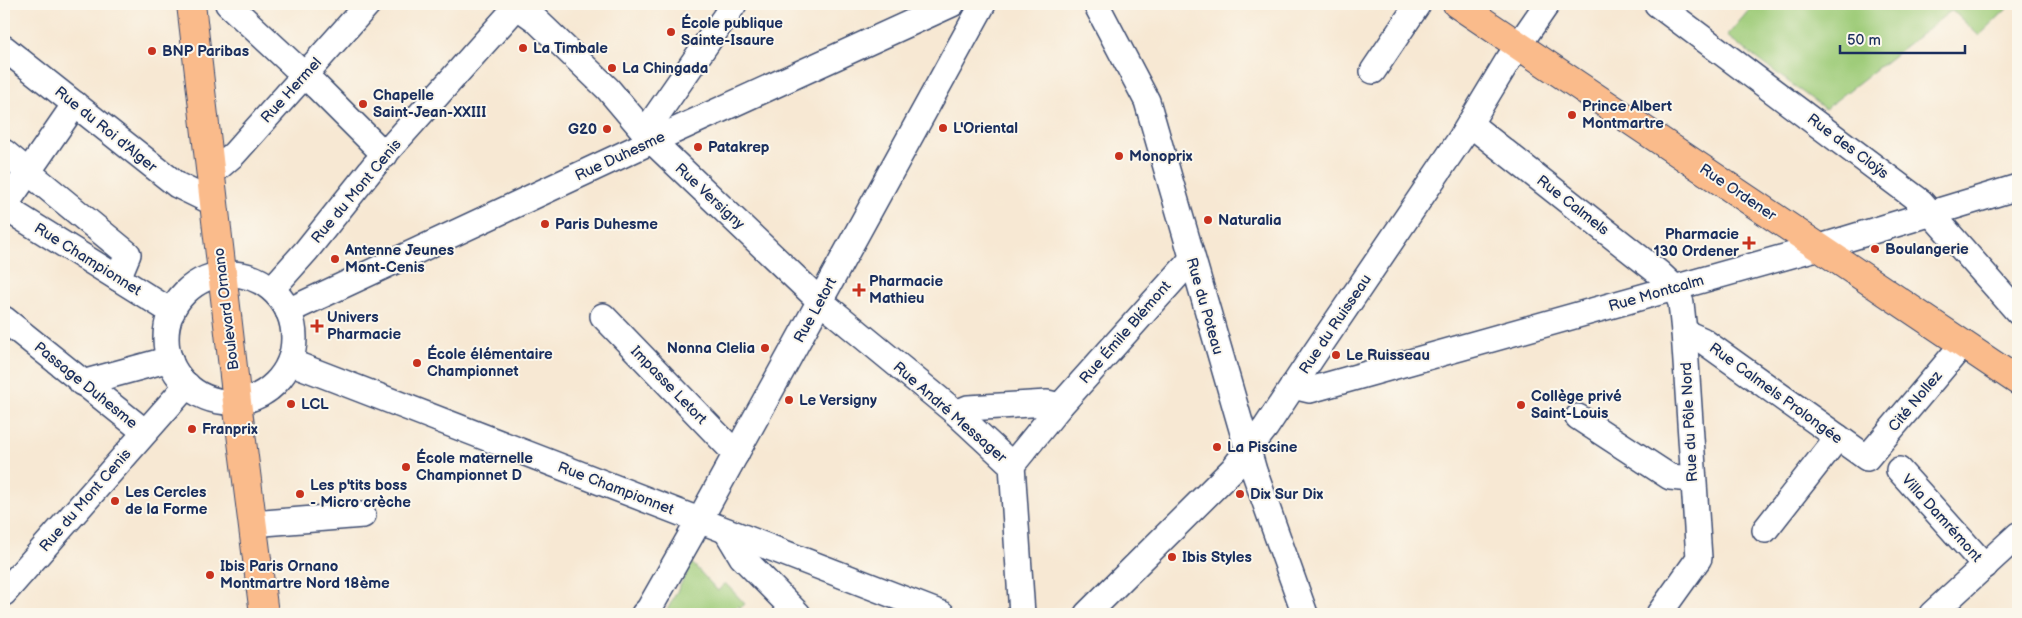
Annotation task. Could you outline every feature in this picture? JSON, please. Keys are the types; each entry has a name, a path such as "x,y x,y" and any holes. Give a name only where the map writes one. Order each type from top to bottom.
{"main road":[{"name":"Boulevard Ornano","path":"191,4 236,402 264,614"},
{"name":"Rue Ordener","path":"1457,4 2018,381"}],"street":[{"path":"228,4 385,155"},
{"name":"Rue Hermel","path":"211,174 234,154 368,4"},
{"path":"648,136 734,4"},
{"name":"Rue Duhesme","path":"288,311 648,136 952,4"},
{"name":"Rue Letort","path":"644,614 649,609 700,521 983,4"},
{"name":"Rue du Poteau","path":"1096,4 1147,102 1248,452 1305,614"},
{"path":"1373,71 1418,4"},
{"name":"Rue du Ruisseau","path":"1087,614 1233,470 1248,452 1470,124 1518,45 1546,4"},
{"name":"Rue des Cloÿs","path":"1657,4 1853,149 1921,202 2018,312"},
{"name":"Rue Versigny","path":"517,5 535,19 608,89 648,136 820,301"},
{"name":"Rue du Mont Cenis","path":"272,289 385,155 517,5"},
{"name":"Rue du Roi d'Alger","path":"4,48 177,185 214,203"},
{"path":"4,207 75,104"},
{"name":"Rue Calmels","path":"1470,124 1660,273 1675,288"},
{"path":"4,152 128,254 118,278"},
{"name":"Rue Montcalm","path":"1293,386 1310,390 1675,288 1932,214 2015,184"},
{"name":"Rue Championnet","path":"4,207 172,312"},
{"name":"Rue Émile Blémont","path":"1012,465 1060,406 1192,259"},
{"path":"222,274 243,275 257,279 272,289 288,311 294,327 294,345 300,366 277,382 259,398 223,402 206,398 187,385 177,373 170,360 166,335 172,312 178,300 193,285 209,277 222,274"},
{"name":"Rue du Pôle Nord","path":"1659,614 1699,558 1692,479 1684,332 1680,303 1675,288"},
{"name":"Rue André Messager","path":"820,301 956,413 1012,465 1022,614"},
{"name":"Impasse Letort","path":"602,316 736,454"},
{"name":"Passage Duhesme","path":"4,319 145,432"},
{"name":"Rue Calmels Prolongée","path":"1684,332 1702,340 1867,458"},
{"name":"Cité Nollez","path":"1867,458 1964,344"},
{"path":"82,382 170,360"},
{"name":"Rue Championnet","path":"300,366 942,614"},
{"name":"Rue du Mont Cenis","path":"4,593 187,385"},
{"path":"956,413 968,408 1038,403 1060,406"},
{"path":"1578,418 1670,477 1692,479"},
{"path":"1765,530 1838,437"},
{"name":"Villa Damrémont","path":"1899,470 1985,566"},
{"path":"252,524 364,515"},
{"path":"727,532 742,556 798,614"},
{"path":"1932,614 2018,535"}],"green space":[{"path":"1754,4 2012,4 1979,36 1952,10 1825,109 1727,36"},
{"path":"692,563 718,591 725,583 745,604 740,608 738,606 736,608 741,614 665,614"}],"place":[{"name":"École publique Sainte-Isaure","path":"671,32"},
{"name":"La Timbale","path":"523,48"},
{"name":"BNP Paribas","path":"152,51"},
{"name":"La Chingada","path":"612,68"},
{"name":"Chapelle Saint-Jean-XXIII","path":"363,104"},
{"name":"Prince Albert Montmartre","path":"1572,115"},
{"name":"L'Oriental","path":"943,128"},
{"name":"G20","path":"607,129"},
{"name":"Patakrep","path":"698,147"},
{"name":"Monoprix","path":"1119,156"},
{"name":"Naturalia","path":"1208,220"},
{"name":"Paris Duhesme","path":"545,224"},
{"name":"Pharmacie 130 Ordener","path":"1749,243"},
{"name":"Boulangerie","path":"1875,249"},
{"name":"Antenne Jeunes Mont-Cenis","path":"335,259"},
{"name":"Pharmacie Mathieu","path":"859,290"},
{"name":"Univers Pharmacie","path":"317,326"},
{"name":"Nonna Clelia","path":"765,348"},
{"name":"Le Ruisseau","path":"1336,355"},
{"name":"École élémentaire Championnet","path":"417,363"},
{"name":"Le Versigny","path":"789,400"},
{"name":"LCL","path":"291,404"},
{"name":"Collège privé Saint-Louis","path":"1521,405"},
{"name":"Franprix","path":"192,429"},
{"name":"La Piscine","path":"1217,447"},
{"name":"École maternelle Championnet D","path":"406,467"},
{"name":"Les p'tits boss - Micro crèche","path":"300,494"},
{"name":"Dix Sur Dix","path":"1240,494"},
{"name":"Les Cercles de la Forme","path":"115,501"},
{"name":"Ibis Styles","path":"1172,557"},
{"name":"Ibis Paris Ornano Montmartre Nord 18ème","path":"210,575"}]}
